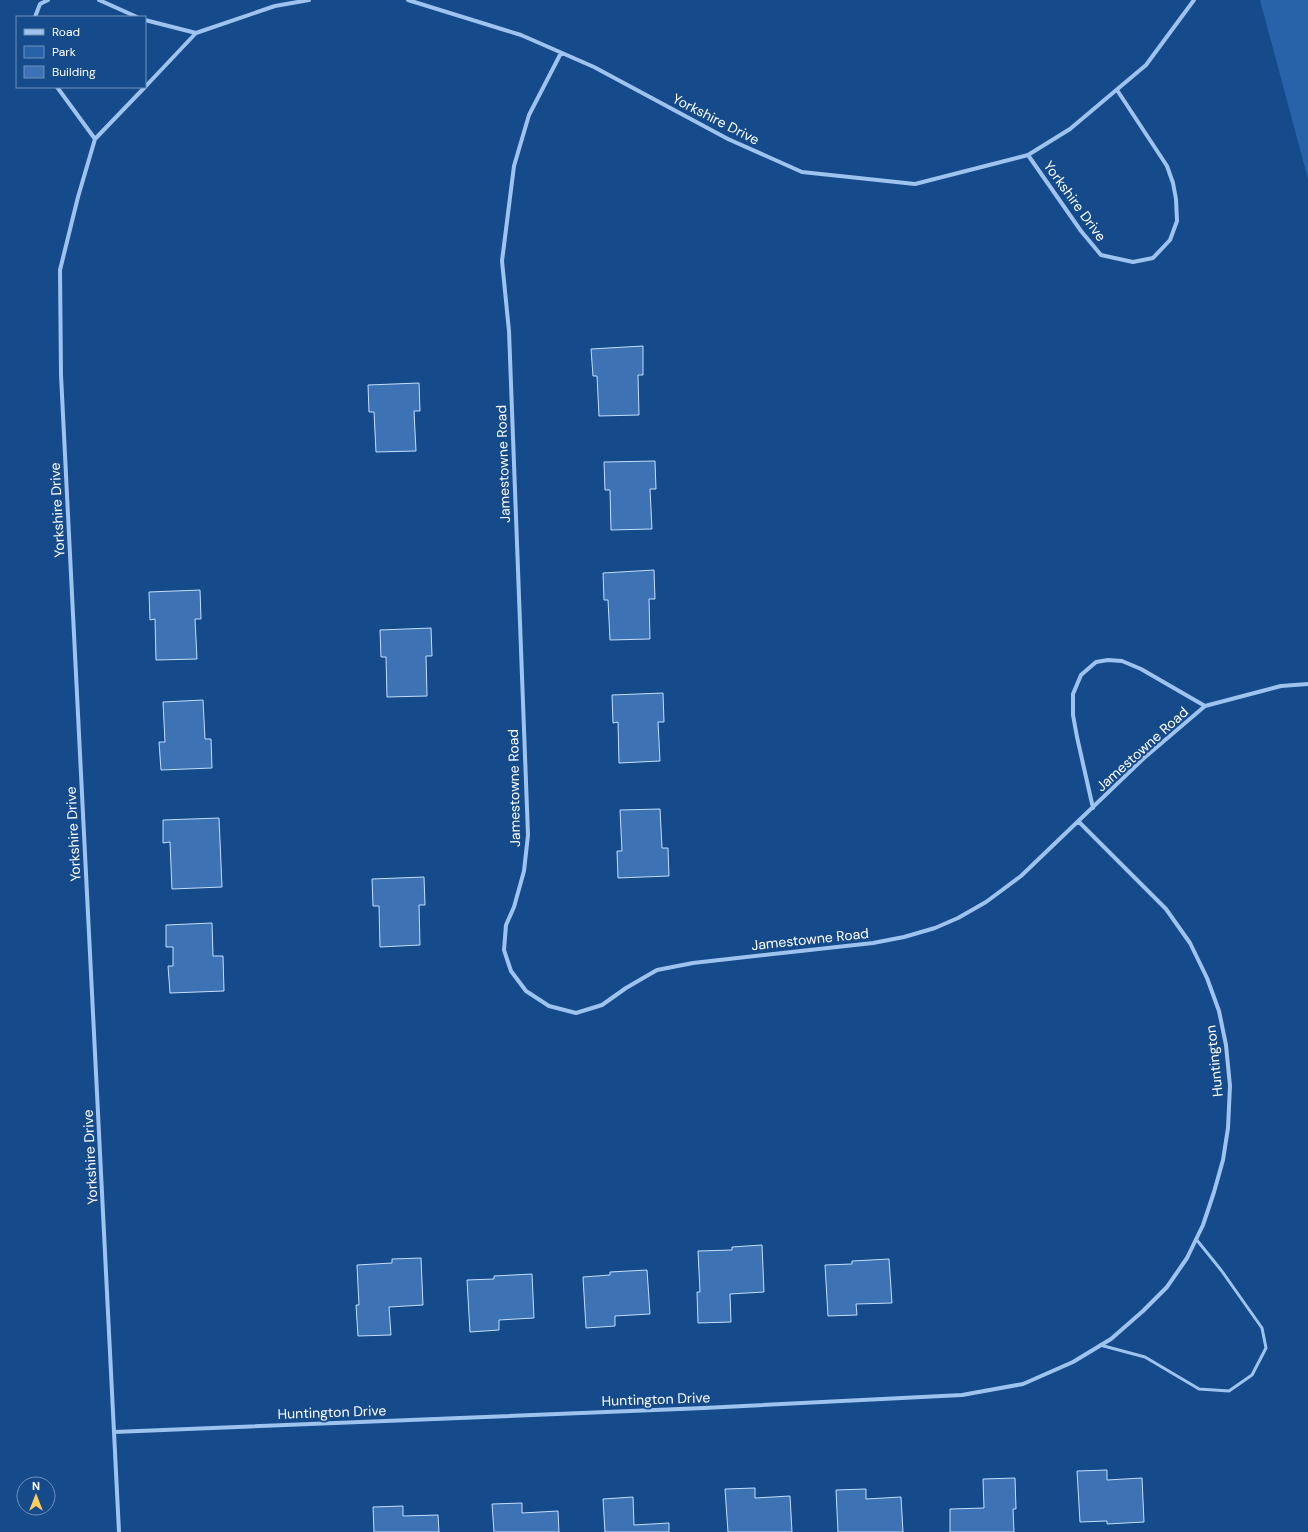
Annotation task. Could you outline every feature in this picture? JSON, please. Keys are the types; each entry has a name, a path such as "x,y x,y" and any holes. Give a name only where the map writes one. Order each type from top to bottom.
{"street":[{"path":"35,16 40,4 48,0"},
{"path":"99,0 135,16"},
{"name":"Yorkshire Drive","path":"146,86 196,33 275,6 309,0"},
{"name":"Yorkshire Drive","path":"408,0 521,35 594,67 728,139 802,172 915,184 1028,155 1070,129 1146,65 1194,0"},
{"path":"146,20 196,33"},
{"name":"Jamestowne Road","path":"562,53 529,115 514,166 502,261 509,331 528,835 524,871 514,907 506,925 504,950 511,971 526,991 549,1006 576,1013 602,1005 626,988 657,970 693,963 873,944 935,928 958,918 986,902 1021,876 1144,758 1206,706 1281,686 1308,684"},
{"path":"58,88 95,139"},
{"name":"Yorkshire Drive","path":"119,1532 61,375 60,270 78,197 95,139 144,88"},
{"name":"Yorkshire Drive","path":"1028,155 1081,231 1101,255 1133,262 1153,258 1170,240 1177,221 1176,199 1173,183 1167,166 1117,90"},
{"name":"Jamestowne Road","path":"1093,808 1073,715 1073,694 1081,675 1096,662 1122,661 1141,669 1206,706"},
{"name":"Huntington","path":"1079,822 1166,909 1190,943 1207,978 1220,1011 1226,1045 1229,1079 1228,1128 1223,1160 1203,1225 1187,1258 1167,1287"},
{"name":"Huntington Drive","path":"114,1432 704,1408 962,1395 1022,1384 1073,1362 1111,1338 1167,1287"}],"lane":[{"path":"1100,1345 1145,1357 1199,1389 1229,1391 1252,1375 1266,1348 1262,1328 1221,1270 1196,1239"}],"green space":[{"path":"1260,0 1308,0 1308,179"}],"building":[{"path":"643,346 643,375 638,375 639,415 599,416 597,376 593,376 591,349"},
{"path":"419,383 420,411 414,411 416,451 376,452 374,412 369,412 368,385"},
{"path":"655,461 656,489 650,489 652,529 611,530 610,490 605,490 604,462"},
{"path":"654,570 655,599 649,599 650,639 610,640 608,600 604,600 603,573"},
{"path":"200,590 201,619 195,619 197,659 156,660 155,619 150,620 149,592"},
{"path":"431,628 432,656 426,656 427,696 387,697 386,657 381,657 380,630"},
{"path":"663,693 664,722 658,722 660,761 619,763 618,722 613,723 612,695"},
{"path":"203,700 205,739 211,739 212,768 161,770 159,742 165,742 163,702"},
{"path":"660,809 662,848 668,848 669,876 618,878 617,851 622,851 620,810"},
{"path":"219,818 222,887 172,889 170,842 163,843 163,820"},
{"path":"424,877 425,905 419,905 420,945 380,947 379,906 373,906 372,879"},
{"path":"212,923 213,956 223,956 224,991 170,993 168,966 173,966 173,947 166,947 166,925"},
{"path":"762,1245 764,1292 730,1294 731,1322 698,1323 697,1292 700,1292 698,1251 732,1250 732,1247"},
{"path":"421,1258 423,1305 389,1307 391,1335 358,1336 356,1305 359,1305 357,1265 392,1263 392,1259"},
{"path":"889,1259 892,1303 856,1304 857,1315 828,1316 825,1265 852,1264 852,1261"},
{"path":"647,1270 650,1314 615,1316 615,1326 586,1328 583,1277 610,1275 610,1272"},
{"path":"532,1274 534,1318 499,1320 499,1330 470,1332 467,1280 494,1279 494,1276"},
{"path":"1107,1470 1107,1480 1142,1478 1144,1522 1107,1524 1107,1521 1080,1522 1077,1471"},
{"path":"1015,1478 1016,1509 1013,1509 1014,1532 950,1532 950,1509 984,1508 983,1479"},
{"path":"755,1488 755,1498 790,1496 792,1532 728,1532 725,1489"},
{"path":"866,1489 866,1499 901,1497 903,1532 838,1532 836,1490"},
{"path":"633,1497 634,1525 669,1523 669,1532 605,1532 603,1499"},
{"path":"522,1503 522,1513 558,1511 559,1532 494,1532 492,1504"},
{"path":"403,1506 403,1516 438,1515 439,1532 374,1532 373,1507"}]}
